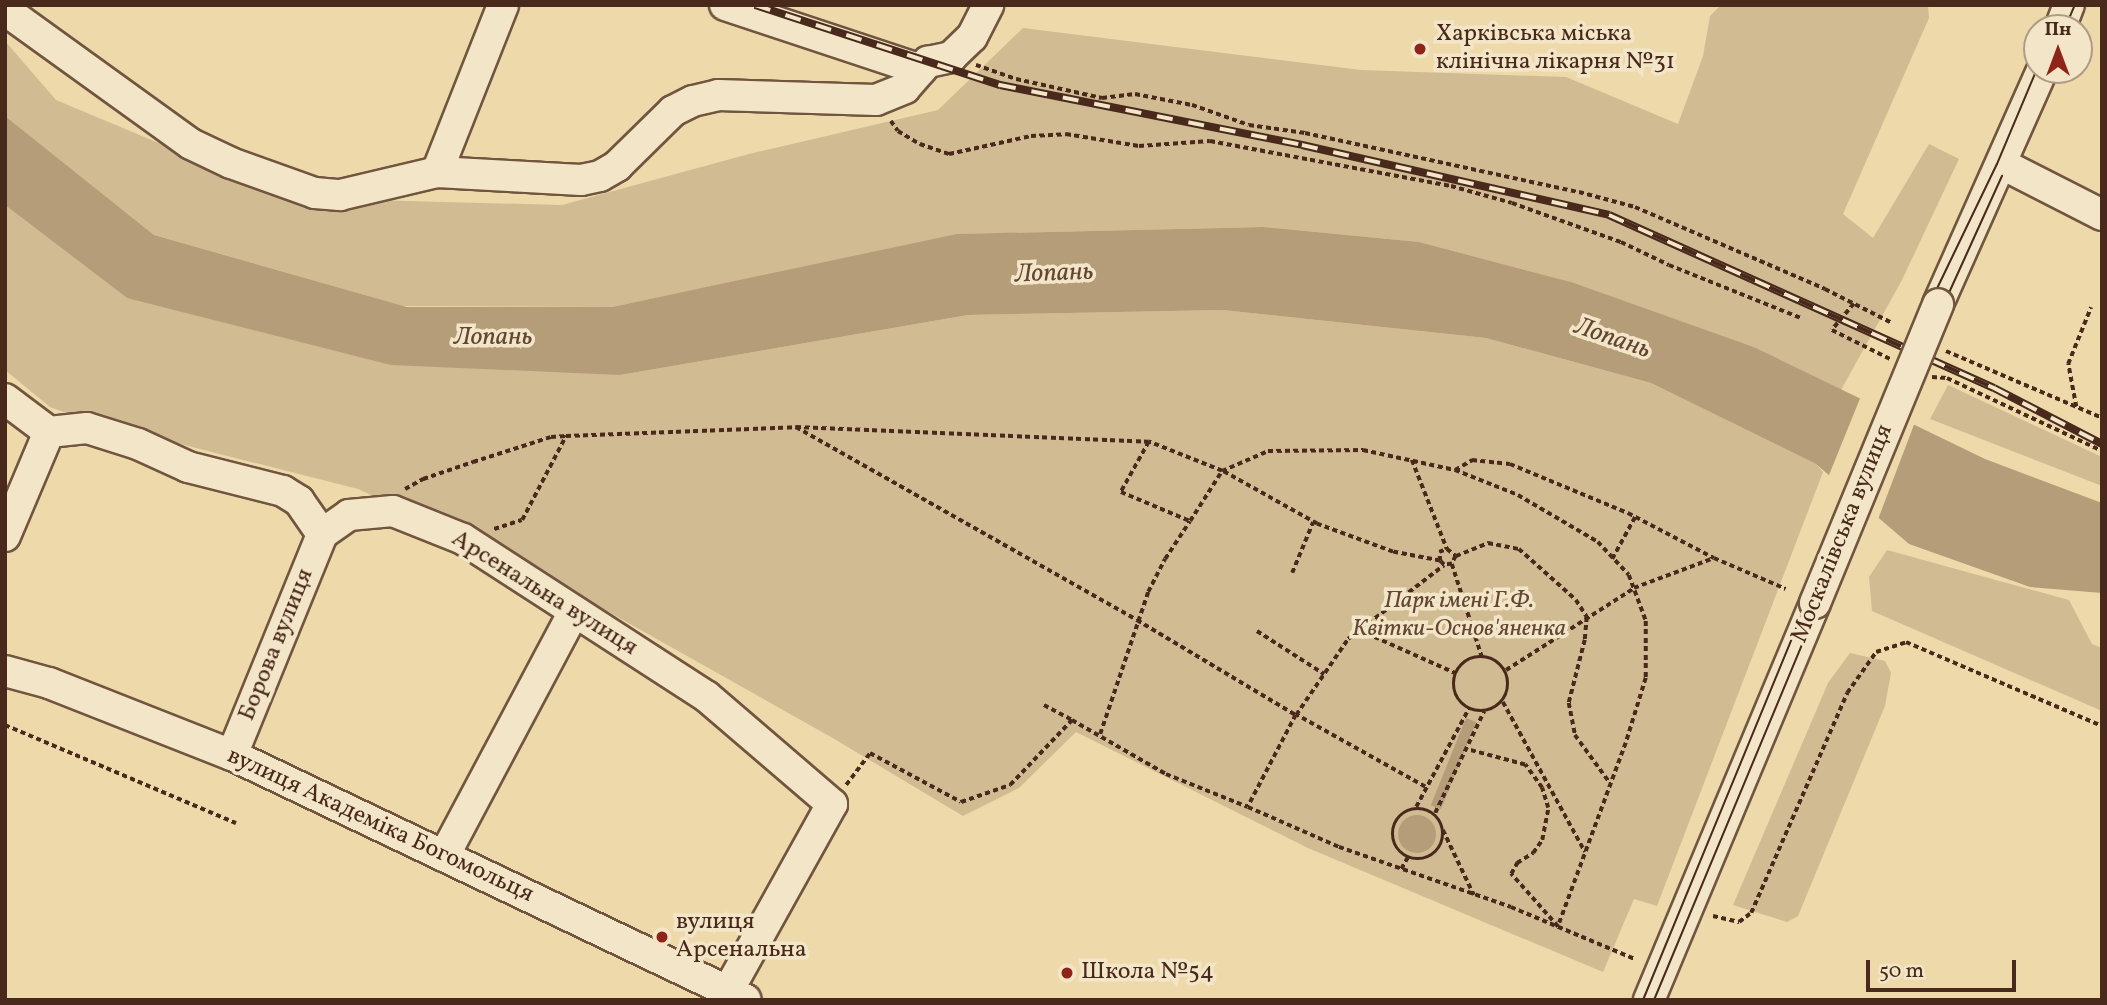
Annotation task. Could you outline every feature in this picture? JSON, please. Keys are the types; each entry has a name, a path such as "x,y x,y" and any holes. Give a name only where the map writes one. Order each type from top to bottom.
{"street":[{"path":"437,172 503,5"},
{"path":"725,5 917,74"},
{"path":"11,10 191,144 231,163 315,192 340,195 437,172 581,180 600,176 617,166 673,111 693,101 718,95 876,100 905,88 928,62 950,57 972,37 988,5"},
{"name":"Москалівська вулиця","path":"1649,1000 1938,304 2036,84"},
{"path":"2002,164 2102,215"},
{"path":"5,399 49,432 87,428 138,444 188,467 283,491 299,501 322,534"},
{"path":"5,536 49,432"},
{"name":"Арсенальна вулиця","path":"322,534 349,515 393,512 463,539 706,696 832,804"},
{"name":"Борова вулиця","path":"232,755 322,534"},
{"path":"444,856 574,611"},
{"name":"вулиця Академіка Богомольця","path":"5,671 49,683 232,755 737,995"},
{"path":"737,995 832,804"}],"path":[{"path":"950,57 1016,79 1102,98 1135,94 1192,105 1249,125 1305,133 1624,204 1892,323"},
{"path":"876,100 898,131 920,144 949,153 1031,136 1066,134 1139,146 1210,141 1451,186 1525,207 1621,242 1669,265 1801,318"},
{"path":"1832,330 1854,304"},
{"path":"2076,407 2068,364 2091,307"},
{"path":"1944,350 2102,418"},
{"path":"1947,378 2101,450 2102,443"},
{"path":"796,427 1136,620 1296,716 1425,787"},
{"path":"402,492 423,479 551,437 796,427 1149,442 1222,471 1313,522 1393,552 1440,561 1444,565"},
{"path":"463,539 522,520 566,436"},
{"path":"1149,442 1121,492 1190,521"},
{"path":"1100,734 1136,620 1165,559 1222,471 1268,451 1363,450 1455,470 1518,495 1598,542 1629,575 1646,621 1646,678 1558,927"},
{"path":"1412,459 1447,549 1457,555"},
{"path":"1455,470 1472,460 1510,464 1635,517 1714,558 1786,589"},
{"path":"1612,559 1635,517"},
{"path":"1292,573 1313,522"},
{"path":"1482,657 1452,564 1457,555 1488,543 1519,549 1576,600 1587,617 1586,640 1569,703 1575,735 1610,783"},
{"path":"1440,561 1439,552 1447,549"},
{"path":"1506,670 1634,588 1714,558"},
{"path":"1248,807 1296,716 1348,639 1444,565 1452,564"},
{"path":"1257,631 1324,674"},
{"path":"1359,631 1455,673"},
{"path":"1713,916 1738,922 1751,913 1847,693 1876,652 1906,642 2102,726"},
{"path":"1482,657 1506,670 1510,681 1503,702 1484,711 1469,708 1458,700 1453,686 1455,673 1470,659 1482,657"},
{"path":"1503,702 1585,852"},
{"path":"1044,705 1100,734 1166,774 1339,847 1474,895 1635,959"},
{"path":"1416,807 1469,708"},
{"path":"1435,813 1484,711"},
{"path":"832,804 870,753 961,802 1010,785 1072,720"},
{"path":"5,725 236,823"},
{"path":"1465,750 1525,765 1542,788 1548,808 1542,839 1533,853 1517,863 1511,874 1558,927"},
{"path":"1442,828 1442,841 1432,856 1415,861 1394,843 1392,830 1400,812 1416,807 1435,813 1474,895"},
{"path":"1401,869 1408,857"}],"green space":[{"path":"1721,5 1928,5 1929,18 1843,214 1873,238 1929,144 1959,159 1902,280 1841,390 1754,347 1570,282 1419,242 1264,227 962,234 612,307 403,306 154,235 5,116 5,41 56,100 271,190 369,200 562,205 749,154 938,110 1023,28 1361,70 1566,77 1678,124 1703,56 1710,16"},
{"name":"Парк імені Г.Ф. Квітки-Основ'яненка","path":"5,205 127,298 620,375 968,315 1223,310 1486,338 1651,383 1816,464 1823,472 1657,906 1634,899 1603,972 1308,848 1076,732 1019,788 963,816 831,737 527,566 358,489 86,420 50,407 5,370"},
{"path":"1948,385 2102,457 2102,486 1930,419"},
{"path":"1887,550 2069,600 2092,644 2102,648 2102,711 1872,611 1869,577"},
{"path":"1850,653 1885,661 1891,673 1885,706 1798,916 1787,922 1733,905 1828,683"}],"water":[{"name":"Лопань","path":"5,116 154,235 407,307 612,307 957,234 1264,227 1419,242 1571,282 1754,347 1985,459 2102,503 2102,593 2030,587 1909,544 1816,464 1651,383 1486,338 1223,310 968,315 620,375 391,365 127,298 5,205"},
{"path":"1466,718 1476,722 1441,809 1431,805"},
{"path":"1417,815 1431,820 1436,834 1431,848 1417,853 1403,848 1398,834 1403,820"}],"pier":[{"path":"1861,396 1915,422 1877,522 1827,480"}],"tram line":[{"path":"2071,14 2075,5"},
{"path":"1643,1000 1931,301 1997,164 2031,84"},
{"path":"1654,1000 1943,306 2002,176"}],"railway":[{"path":"755,5 1000,85 1302,145 1609,215 1994,388 2102,444"}],"place":[{"name":"Харківська міська клінічна лікарня №31","path":"1420,49"},
{"name":"вулиця Арсенальна","path":"662,937"},
{"name":"Школа №54","path":"1067,973"}]}
